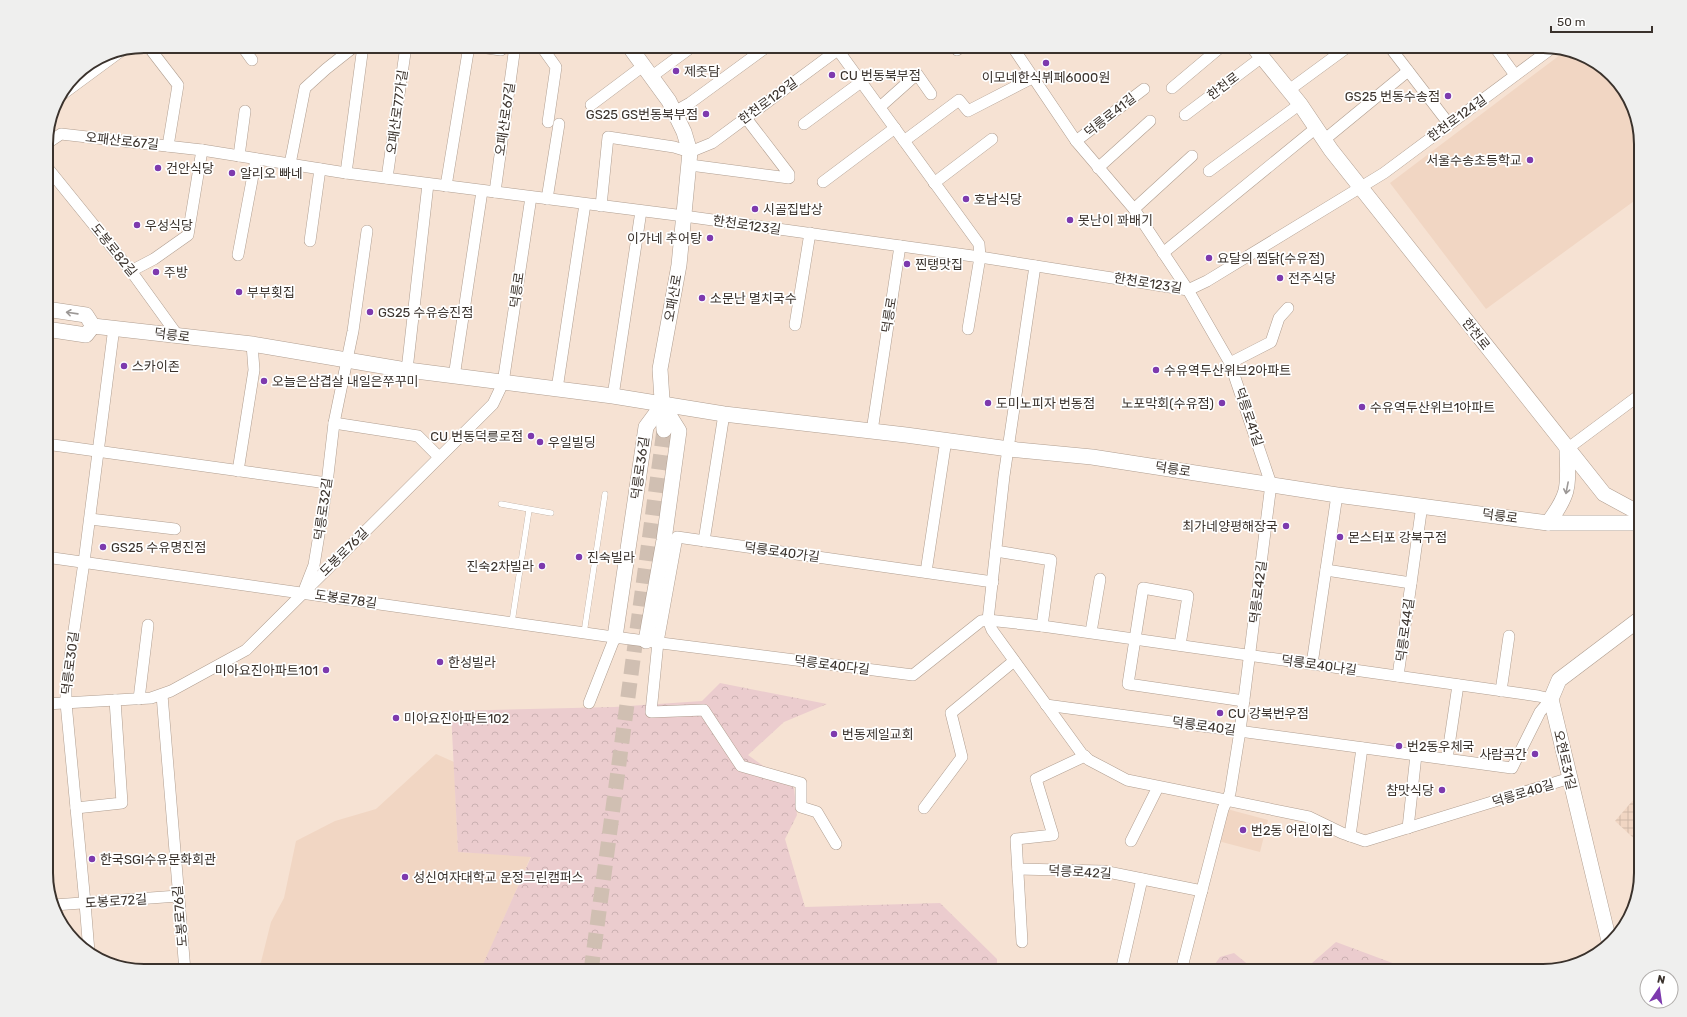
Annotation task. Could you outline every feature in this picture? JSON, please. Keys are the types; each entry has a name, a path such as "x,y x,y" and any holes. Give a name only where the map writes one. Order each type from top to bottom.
{"main road":[{"name":"오패산로","path":"635,53 669,101 684,132 690,159 679,265 660,369 664,430"},
{"name":"한천로","path":"1260,53 1361,187 1604,494 1634,510"},
{"path":"53,310 86,315 93,326 86,335 53,331"},
{"name":"덕릉로","path":"93,326 252,344 407,370 613,396 724,414 946,440 1009,449 1092,457 1337,495 1422,505 1548,523 1634,524"},
{"path":"652,641 679,431 663,404"},
{"name":"덕릉로36길","path":"615,637 646,427 663,404"},
{"path":"1548,523 1559,508 1567,490 1568,449"},
{"path":"1551,699 1559,680 1634,623"},
{"name":"오현로31길","path":"1551,699 1608,936"}],"street":[{"path":"154,53 178,84 168,146"},
{"path":"247,53 252,60"},
{"path":"290,164 305,88 346,53"},
{"path":"346,173 362,53"},
{"name":"오패산로77가길","path":"387,178 405,53"},
{"path":"446,186 468,53"},
{"name":"오패산로67길","path":"495,192 515,53"},
{"path":"546,53 556,67 547,199"},
{"path":"591,105 681,53"},
{"path":"674,112 690,103 758,53"},
{"name":"한천로129길","path":"690,159 831,53"},
{"path":"843,53 861,82 978,244 980,257 968,329"},
{"name":"덕릉로41길","path":"1017,53 1076,141 1134,210 1188,290 1230,363 1271,484"},
{"path":"1172,88 1214,53"},
{"name":"한천로","path":"1184,116 1253,53"},
{"path":"1289,90 1339,53"},
{"path":"1394,53 1449,124"},
{"path":"1499,53 1515,75"},
{"name":"한천로124길","path":"1361,187 1384,173 1545,53"},
{"path":"76,84 108,60"},
{"path":"1163,252 1320,134 1408,71"},
{"path":"880,107 917,74 932,94"},
{"path":"904,141 959,100 968,111 1034,77"},
{"path":"804,124 861,82"},
{"name":"덕릉로41길","path":"1076,141 1144,89"},
{"path":"1209,171 1300,104"},
{"path":"239,156 244,111"},
{"path":"601,206 608,137 674,146 690,159 789,178 789,174 746,118"},
{"path":"1098,168 1150,121"},
{"path":"823,182 895,128"},
{"name":"오패산로67길","path":"53,139 61,134 202,150 346,173 684,216"},
{"path":"934,183 992,138"},
{"path":"131,271 154,259 188,235 202,150"},
{"path":"1134,210 1192,156"},
{"path":"238,255 256,159"},
{"path":"310,241 320,169"},
{"name":"도봉로82길","path":"53,175 131,271 178,336"},
{"path":"407,370 428,184"},
{"name":"한천로123길","path":"684,216 980,257 1188,290 1207,281 1361,187"},
{"path":"454,376 482,190"},
{"name":"덕릉로","path":"503,383 531,197"},
{"path":"557,389 585,204"},
{"path":"613,396 641,211"},
{"path":"346,360 353,331 367,231"},
{"path":"794,325 810,233"},
{"name":"덕릉로","path":"872,431 900,246"},
{"path":"988,620 1009,449 1035,266"},
{"path":"1230,363 1271,342 1279,318 1288,308"},
{"name":"덕릉로30길","path":"88,944 66,703 66,685 90,519 114,328"},
{"path":"238,471 254,370 252,344"},
{"name":"덕릉로32길","path":"303,592 314,565 327,483 334,423 346,360"},
{"name":"도봉로76길","path":"53,704 151,698 162,694 246,650 493,404 503,383"},
{"path":"1568,449 1634,399"},
{"path":"704,541 724,414"},
{"path":"334,423 418,436 439,457"},
{"path":"926,572 946,440"},
{"path":"53,445 327,483"},
{"name":"덕릉로42길","path":"1183,964 1223,809 1230,793 1240,731 1271,484"},
{"path":"1312,664 1337,495"},
{"name":"덕릉로44길","path":"1398,676 1422,505"},
{"path":"90,519 175,530"},
{"name":"덕릉로40가길","path":"652,641 676,537 993,582"},
{"path":"996,551 1051,560 1042,626"},
{"name":"도봉로78길","path":"53,558 303,592 584,633 652,641"},
{"name":"덕릉로44길","path":"1326,570 1411,583"},
{"path":"1091,632 1100,578"},
{"path":"1180,645 1188,596 1143,588 1128,684 1244,700"},
{"name":"덕릉로40다길","path":"652,641 913,675 981,621 988,620"},
{"name":"덕릉로40나길","path":"988,620 1091,632 1551,699"},
{"name":"덕릉로40길","path":"988,620 992,630 1085,756 1089,760 1127,780 1309,817 1350,836 1365,841 1570,778"},
{"path":"139,699 148,625"},
{"path":"1500,691 1509,636"},
{"name":"덕릉로36길","path":"589,703 615,637"},
{"path":"652,641 651,712 704,710 741,766 801,783 801,807 817,812 836,844"},
{"path":"924,808 962,757 952,713 1014,660"},
{"path":"1447,759 1458,685"},
{"name":"도봉로76길","path":"162,694 184,964"},
{"name":"덕릉로40길","path":"1046,705 1512,768 1540,712 1551,699"},
{"path":"76,808 122,802 115,700"},
{"path":"1350,836 1362,748"},
{"path":"1408,828 1416,755"},
{"path":"1022,942 1016,839 1053,835 1036,780 1085,756"},
{"path":"1131,841 1158,787"},
{"name":"덕릉로42길","path":"1018,869 1103,871 1202,891"},
{"path":"1123,964 1142,879"},
{"name":"도봉로72길","path":"59,905 178,896"}],"lane":[{"path":"584,633 605,494"},
{"path":"501,504 551,513"},
{"path":"512,622 529,510"}],"shaded area":[{"name":"서울수송초등학교","path":"1560,55 1578,60 1588,65 1607,80 1622,99 1631,121 1634,138 1634,201 1486,309 1390,183"},
{"name":"성신여자대학교 운정그린캠퍼스","path":"436,754 454,762 458,852 531,856 484,964 259,964 261,962 271,922 284,898 296,841 335,821 376,809"},
{"path":"1634,799 1634,839 1615,821"},
{"name":"번2동 어린이집","path":"1227,809 1268,820 1260,852 1218,841"}],"green space":[{"path":"720,683 827,704 784,722 748,755 794,788 797,815 785,839 805,907 940,903 997,959 997,964 483,964 531,857 458,852 451,711 614,707 702,701"},
{"path":"1336,942 1395,964 1311,964"},
{"path":"1234,953 1247,964 1215,964 1220,957"}],"tunnel":[{"path":"592,964 664,430"}],"place":[{"name":"이모네한식뷔페6000원","path":"1046,63"},
{"name":"제줏담","path":"676,71"},
{"name":"CU 번동북부점","path":"832,75"},
{"name":"GS25 번동수송점","path":"1448,96"},
{"name":"GS25 GS번동북부점","path":"706,114"},
{"name":"서울수송초등학교","path":"1530,160"},
{"name":"건안식당","path":"158,168"},
{"name":"알리오 빠네","path":"232,173"},
{"name":"호남식당","path":"966,199"},
{"name":"시골집밥상","path":"755,209"},
{"name":"못난이 꽈배기","path":"1070,220"},
{"name":"우성식당","path":"137,225"},
{"name":"이가네 추어탕","path":"710,238"},
{"name":"요달의 찜닭(수유점)","path":"1209,258"},
{"name":"찐탱맛집","path":"907,264"},
{"name":"주방","path":"156,272"},
{"name":"전주식당","path":"1280,278"},
{"name":"부부횟집","path":"239,292"},
{"name":"소문난 멸치국수","path":"702,298"},
{"name":"GS25 수유승진점","path":"370,312"},
{"name":"스카이존","path":"124,366"},
{"name":"수유역두산위브2아파트","path":"1156,370"},
{"name":"오늘은삼겹살 내일은쭈꾸미","path":"264,381"},
{"name":"도미노피자 번동점","path":"988,403"},
{"name":"노포막회(수유점)","path":"1222,403"},
{"name":"수유역두산위브1아파트","path":"1362,407"},
{"name":"CU 번동덕릉로점","path":"531,436"},
{"name":"우일빌딩","path":"540,442"},
{"name":"최가네양평해장국","path":"1286,526"},
{"name":"몬스터포 강북구점","path":"1340,537"},
{"name":"GS25 수유명진점","path":"103,547"},
{"name":"진숙빌라","path":"579,557"},
{"name":"진숙2차빌라","path":"542,566"},
{"name":"한성빌라","path":"440,662"},
{"name":"미아요진아파트101","path":"326,670"},
{"name":"CU 강북번우점","path":"1220,713"},
{"name":"미아요진아파트102","path":"396,718"},
{"name":"번동제일교회","path":"834,734"},
{"name":"번2동우체국","path":"1399,746"},
{"name":"사람곡간","path":"1535,754"},
{"name":"참맛식당","path":"1442,790"},
{"name":"번2동 어린이집","path":"1243,830"},
{"name":"한국SGI수유문화회관","path":"92,859"},
{"name":"성신여자대학교 운정그린캠퍼스","path":"405,877"}]}
